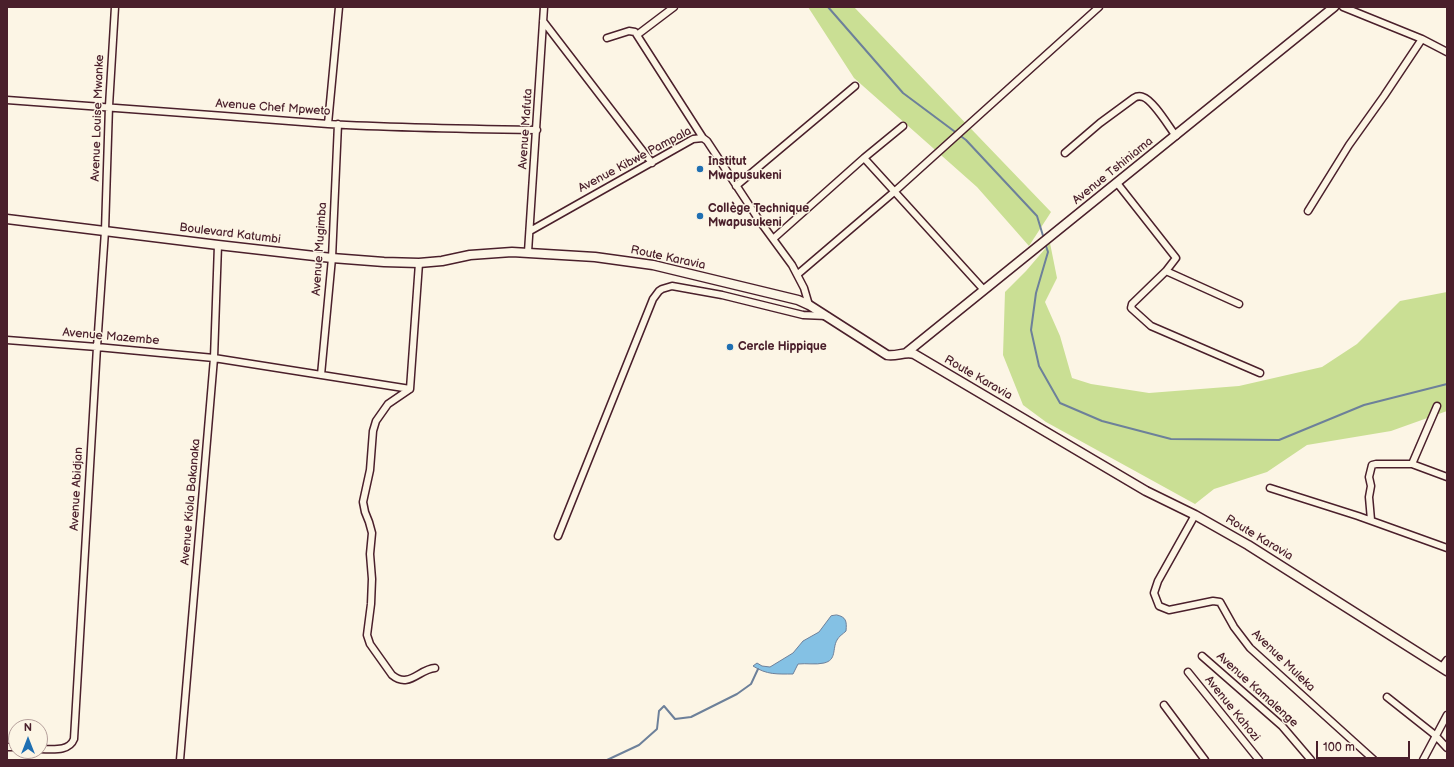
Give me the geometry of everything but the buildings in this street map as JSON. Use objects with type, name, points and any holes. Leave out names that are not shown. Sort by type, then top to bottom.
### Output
[{"type":"street","name":"Avenue Louise Mwanke","points":[[105,231],[114,7]]},
{"type":"street","points":[[328,124],[339,7]]},
{"type":"street","name":"Avenue Mafuta","points":[[528,252],[544,7]]},
{"type":"street","points":[[637,35],[674,7]]},
{"type":"street","points":[[798,274],[894,192],[1099,7]]},
{"type":"street","name":"Avenue Tshiniama","points":[[906,353],[1334,7]]},
{"type":"street","points":[[1343,7],[1422,39],[1447,52]]},
{"type":"street","points":[[543,21],[652,163]]},
{"type":"street","points":[[607,38],[629,31],[634,31],[703,138]]},
{"type":"street","points":[[1308,211],[1349,144],[1384,96],[1422,39]]},
{"type":"street","points":[[736,186],[855,86]]},
{"type":"street","points":[[1065,153],[1100,123],[1138,96],[1144,97],[1151,102],[1176,136]]},
{"type":"street","name":"Avenue Chef Mpweto","points":[[7,100],[109,106],[328,124],[537,130]]},
{"type":"street","name":"Avenue Mugimba","points":[[321,375],[332,258],[338,124]]},
{"type":"street","points":[[773,239],[864,158],[903,126]]},
{"type":"street","name":"Avenue Kibwe Pampala","points":[[530,231],[693,139],[703,138],[707,141],[736,186],[798,274],[809,304]]},
{"type":"street","points":[[864,158],[984,290]]},
{"type":"street","points":[[1117,183],[1175,257],[1174,262],[1166,271],[1132,304],[1132,309],[1151,326],[1260,373]]},
{"type":"street","name":"Boulevard Katumbi","points":[[7,219],[332,258],[419,263],[450,259]]},
{"type":"street","name":"Avenue Abidjan","points":[[48,749],[60,749],[68,746],[74,739],[96,347],[105,231]]},
{"type":"street","name":"Avenue Kiola Bakanaka","points":[[180,760],[214,358],[218,245]]},
{"type":"street","name":"Route Karavia","points":[[450,259],[497,252],[528,252],[595,257],[653,265],[809,304],[887,355],[896,356],[912,353],[1146,491],[1196,515],[1248,545],[1444,669]]},
{"type":"street","points":[[419,263],[410,389],[384,408],[376,421],[373,431],[370,470],[363,502],[363,507],[370,522],[372,533],[370,554],[372,579],[371,604],[367,635],[370,644],[394,677],[403,680],[410,679],[428,669],[435,668]]},
{"type":"street","points":[[1166,271],[1239,304]]},
{"type":"street","points":[[558,536],[653,299],[659,291],[667,287],[680,287],[722,295],[804,315],[826,316]]},
{"type":"street","name":"Avenue Mazembe","points":[[7,340],[214,358],[410,389]]},
{"type":"street","points":[[918,344],[918,351],[921,358]]},
{"type":"street","points":[[1412,464],[1437,406]]},
{"type":"street","points":[[1371,520],[1369,497],[1371,486],[1369,477],[1372,465],[1412,464],[1447,477]]},
{"type":"street","points":[[1270,488],[1371,520],[1447,548]]},
{"type":"street","name":"Avenue Muleka","points":[[1196,515],[1158,581],[1154,594],[1159,606],[1170,610],[1213,601],[1220,602],[1234,627],[1250,648],[1374,760]]},
{"type":"street","name":"Avenue Kamalenge","points":[[1202,656],[1282,726],[1311,760]]},
{"type":"street","points":[[1444,669],[1447,660]]},
{"type":"street","name":"Avenue Kahozi","points":[[1188,672],[1259,760]]},
{"type":"street","points":[[1387,697],[1436,735],[1447,748]]},
{"type":"street","points":[[1164,705],[1205,760]]},
{"type":"street","points":[[1423,760],[1447,715]]},
{"type":"green space","points":[[808,7],[854,7],[1051,212],[1029,246],[977,187],[854,78]]},
{"type":"green space","points":[[1050,243],[1057,278],[1045,302],[1060,336],[1072,378],[1091,384],[1149,393],[1239,386],[1322,367],[1357,344],[1400,301],[1447,292],[1447,411],[1391,431],[1307,445],[1267,472],[1214,489],[1195,504],[1046,422],[1023,405],[1003,355],[1005,292],[1026,271]]},
{"type":"water","points":[[837,615],[844,618],[846,631],[837,640],[833,657],[828,662],[818,664],[798,664],[793,674],[777,674],[758,669],[753,666],[757,663],[762,666],[770,667],[793,653],[803,641],[819,632],[831,616]]},
{"type":"waterway","points":[[828,7],[903,93],[966,140],[1037,216],[1044,239]]},
{"type":"waterway","points":[[1045,243],[1048,252],[1036,293],[1031,330],[1039,366],[1060,403],[1102,421],[1171,439],[1279,440],[1364,405],[1447,384]]},
{"type":"waterway","points":[[607,760],[639,745],[657,729],[659,711],[664,706],[675,719],[691,717],[737,694],[751,684],[758,669]]},
{"type":"place","name":"Institut Mwapusukeni","points":[[700,169]]},
{"type":"place","name":"Collège Technique Mwapusukeni","points":[[700,216]]},
{"type":"place","name":"Cercle Hippique","points":[[730,347]]}]
